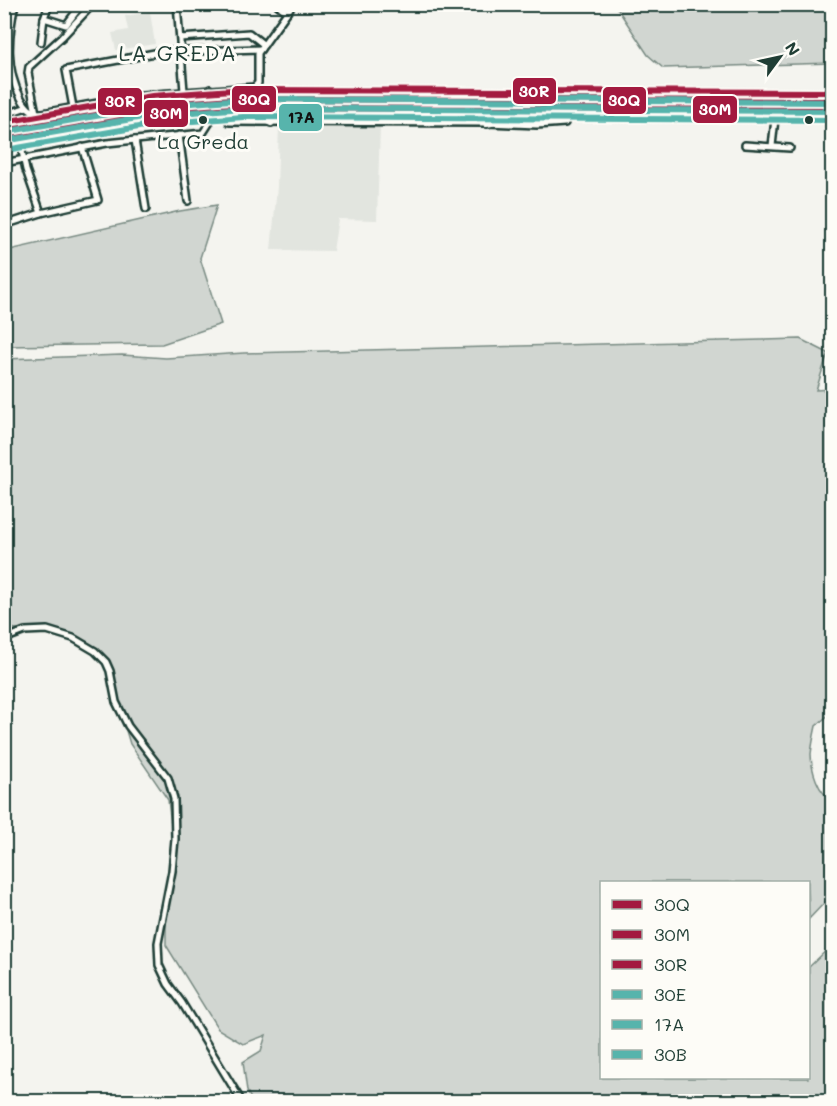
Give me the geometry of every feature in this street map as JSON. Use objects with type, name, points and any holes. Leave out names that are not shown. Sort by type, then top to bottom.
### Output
[{"type":"highway","points":[[4,131],[154,105],[211,100],[278,98],[832,101]]},
{"type":"highway","points":[[243,108],[272,122]]},
{"type":"highway","points":[[4,141],[149,116],[212,109],[832,111]]},
{"type":"highway","points":[[487,123],[545,109]]},
{"type":"street","points":[[15,4],[9,39],[10,65],[16,88],[27,107],[36,113],[142,95],[256,86],[258,83],[258,53],[293,4]]},
{"type":"street","points":[[41,42],[44,18],[49,4]]},
{"type":"street","points":[[44,18],[66,25],[82,4]]},
{"type":"street","points":[[36,113],[28,74],[29,67],[93,4]]},
{"type":"street","points":[[177,4],[184,91]]},
{"type":"street","points":[[277,4],[287,12]]},
{"type":"street","points":[[180,38],[249,33],[262,47]]},
{"type":"street","points":[[73,107],[66,70],[160,52],[262,47]]},
{"type":"street","points":[[4,163],[82,147],[203,133],[212,121],[210,90]]},
{"type":"street","points":[[4,115],[27,107]]},
{"type":"street","points":[[772,146],[776,110]]},
{"type":"street","points":[[228,122],[537,125],[565,123]]},
{"type":"street","points":[[17,129],[23,159],[41,213]]},
{"type":"street","points":[[179,135],[188,201]]},
{"type":"street","points":[[135,140],[146,208]]},
{"type":"street","points":[[746,145],[790,148]]},
{"type":"street","points":[[4,225],[41,213],[98,200],[82,147]]},
{"type":"street","points":[[4,639],[25,631],[47,630],[73,638],[95,651],[106,662],[110,671],[116,702],[128,726],[168,778],[174,799],[175,839],[172,872],[158,943],[159,965],[164,979],[182,1003],[242,1101]]},
{"type":"shaded area","points":[[615,5],[832,5],[832,63],[663,68],[648,55]]},
{"type":"shaded area","points":[[150,12],[155,44],[116,50],[112,33],[128,30],[125,16]]},
{"type":"shaded area","points":[[279,126],[380,126],[377,220],[338,219],[333,251],[271,250],[277,187]]},
{"type":"shaded area","points":[[217,205],[200,258],[221,324],[162,344],[5,346],[5,251],[180,211]]},
{"type":"shaded area","points":[[800,339],[828,353],[816,390],[832,389],[832,712],[816,726],[811,754],[812,767],[819,787],[832,799],[832,891],[810,918],[810,881],[600,881],[600,1079],[810,1079],[810,966],[832,945],[832,1101],[252,1101],[247,1091],[243,1062],[261,1051],[266,1035],[243,1044],[218,1029],[166,945],[166,896],[172,833],[168,800],[130,744],[106,664],[96,652],[68,636],[47,631],[5,628],[4,359],[122,355],[166,358],[244,353]]},
{"type":"transit line","name":"30R","points":[[4,122],[152,96],[232,90],[832,92]]},
{"type":"transit line","name":"30Q","points":[[4,131],[154,105],[232,99],[832,101]]},
{"type":"transit line","name":"30B","points":[[4,132],[153,106],[243,99],[832,102]]},
{"type":"transit line","name":"30M","points":[[6,140],[155,114],[232,108],[832,110]]},
{"type":"transit line","name":"30E","points":[[4,141],[155,115],[243,108],[832,111]]},
{"type":"transit line","name":"17A","points":[[6,150],[156,124],[243,117],[832,120]]},
{"type":"place","name":"La Greda","points":[[203,120]]},
{"type":"district","name":"LA GREDA","points":[[178,52]]}]
